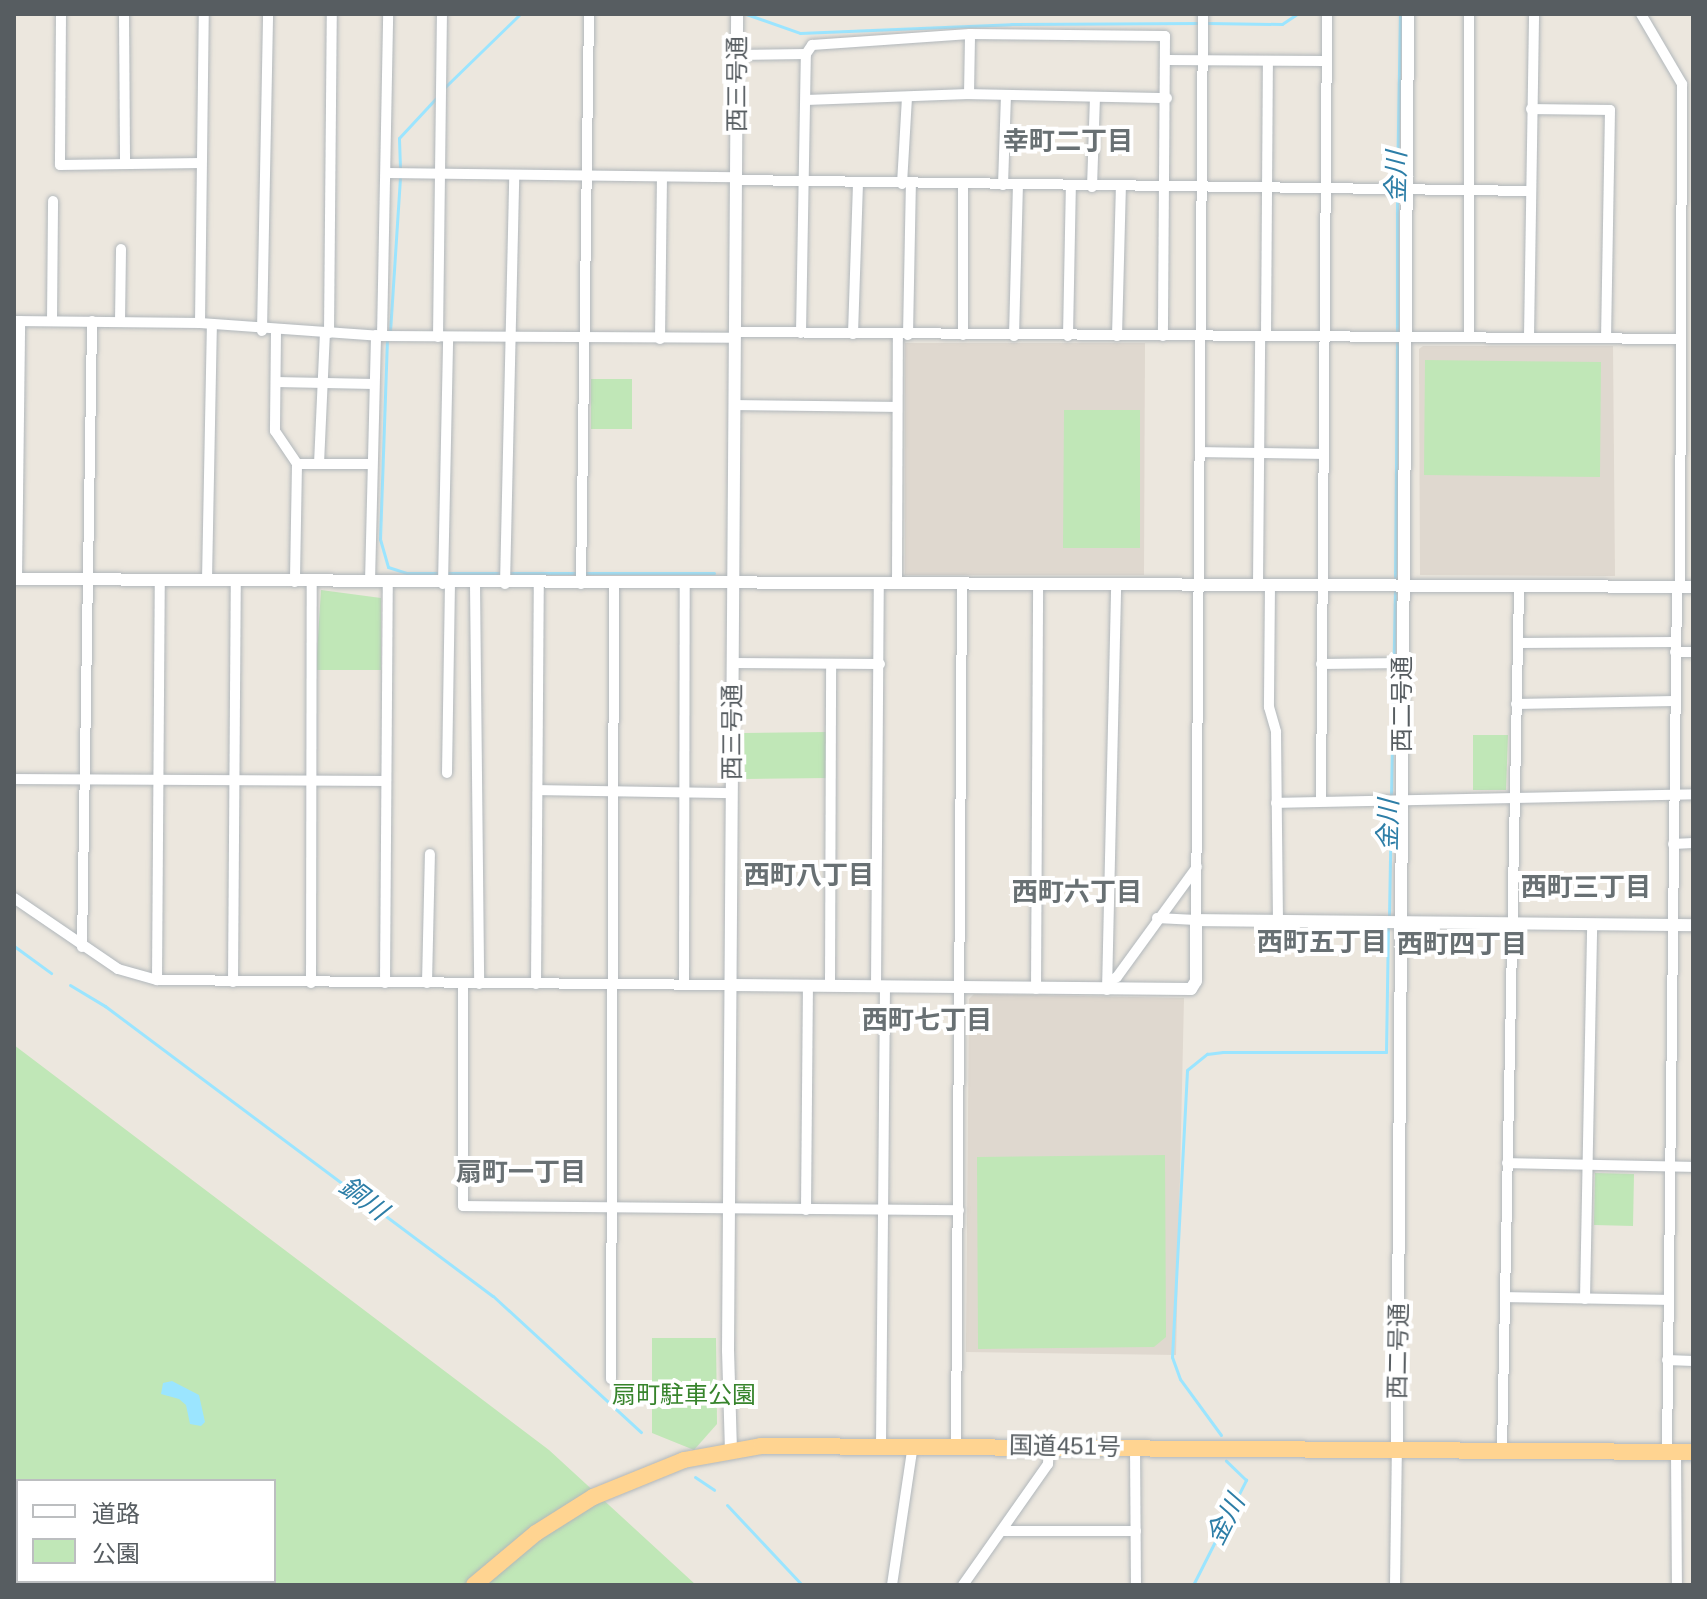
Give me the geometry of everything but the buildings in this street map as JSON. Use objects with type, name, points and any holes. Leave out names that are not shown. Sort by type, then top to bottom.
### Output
[{"type":"highway","name":"国道451号","points":[[474,1585],[555,1520],[624,1484],[684,1460],[731,1451],[956,1445],[1679,1452]]},
{"type":"street","points":[[61,14],[60,165],[201,163]]},
{"type":"street","points":[[124,14],[125,164]]},
{"type":"street","points":[[204,14],[201,163],[206,324],[207,580]]},
{"type":"street","points":[[262,331],[268,14]]},
{"type":"street","points":[[319,464],[327,333],[332,14]]},
{"type":"street","points":[[370,582],[374,384],[387,173],[388,14]]},
{"type":"street","points":[[442,14],[439,174],[447,773]]},
{"type":"street","points":[[581,584],[589,14]]},
{"type":"street","name":"西三号通","points":[[731,1451],[737,14]]},
{"type":"street","points":[[14,898],[118,969],[157,980],[1191,989],[1196,981],[1203,14]]},
{"type":"street","points":[[1321,801],[1327,14]]},
{"type":"street","name":"西二号通","points":[[1395,1585],[1408,14]]},
{"type":"street","points":[[1469,14],[1469,337]]},
{"type":"street","points":[[1529,337],[1534,14]]},
{"type":"street","points":[[1641,14],[1682,84],[1687,250],[1681,339],[1683,587],[1675,647],[1674,701],[1667,1360],[1679,1452],[1677,1585]]},
{"type":"street","points":[[969,94],[970,34]]},
{"type":"street","points":[[801,333],[806,54],[812,45],[970,34],[1165,36],[1167,187],[1163,336]]},
{"type":"street","points":[[737,55],[806,54]]},
{"type":"street","points":[[1167,60],[1325,61]]},
{"type":"street","points":[[1268,61],[1268,189],[1257,453],[1269,707],[1276,732],[1278,921]]},
{"type":"street","points":[[806,100],[969,94],[1167,98]]},
{"type":"street","points":[[1003,185],[1006,95]]},
{"type":"street","points":[[897,584],[897,407],[903,335],[907,97]]},
{"type":"street","points":[[1092,187],[1095,97]]},
{"type":"street","points":[[1531,109],[1610,110],[1606,338]]},
{"type":"street","points":[[387,173],[1018,186],[1529,191]]},
{"type":"street","points":[[505,584],[508,338],[514,176]]},
{"type":"street","points":[[660,339],[662,178]]},
{"type":"street","points":[[853,334],[858,182]]},
{"type":"street","points":[[963,185],[963,335]]},
{"type":"street","points":[[1014,336],[1018,186]]},
{"type":"street","points":[[1068,336],[1071,186]]},
{"type":"street","points":[[1117,336],[1121,187]]},
{"type":"street","points":[[52,321],[53,201]]},
{"type":"street","points":[[120,322],[121,249]]},
{"type":"street","points":[[1681,339],[801,333],[660,339],[508,338],[262,331],[206,324],[17,321],[16,579],[446,584],[1683,587]]},
{"type":"street","points":[[82,947],[84,579],[92,321]]},
{"type":"street","points":[[276,331],[275,431],[297,464],[295,582]]},
{"type":"street","points":[[276,382],[374,384]]},
{"type":"street","points":[[735,405],[897,407]]},
{"type":"street","points":[[1680,434],[1693,434]]},
{"type":"street","points":[[1200,452],[1322,454]]},
{"type":"street","points":[[297,464],[371,464]]},
{"type":"street","points":[[157,980],[160,580]]},
{"type":"street","points":[[233,982],[236,580]]},
{"type":"street","points":[[311,983],[309,781],[312,582]]},
{"type":"street","points":[[385,983],[388,582]]},
{"type":"street","points":[[956,1445],[962,583]]},
{"type":"street","points":[[475,584],[479,984]]},
{"type":"street","points":[[536,984],[539,584]]},
{"type":"street","points":[[611,1379],[614,584]]},
{"type":"street","points":[[684,985],[685,584]]},
{"type":"street","points":[[879,584],[883,1210],[881,1445]]},
{"type":"street","points":[[1036,989],[1038,584]]},
{"type":"street","points":[[1107,986],[1116,584]]},
{"type":"street","points":[[1502,1451],[1519,586]]},
{"type":"street","points":[[1518,643],[1675,647],[1693,652]]},
{"type":"street","points":[[733,663],[880,664]]},
{"type":"street","points":[[1321,664],[1403,663]]},
{"type":"street","points":[[830,986],[831,664]]},
{"type":"street","points":[[1516,704],[1674,701]]},
{"type":"street","points":[[14,779],[386,781]]},
{"type":"street","points":[[538,790],[732,793]]},
{"type":"street","points":[[1276,803],[1693,794]]},
{"type":"street","points":[[1673,844],[1693,843]]},
{"type":"street","points":[[427,983],[430,854]]},
{"type":"street","points":[[1107,986],[1117,977],[1197,867]]},
{"type":"street","points":[[1157,918],[1401,926],[1693,925]]},
{"type":"street","points":[[1585,1299],[1592,926]]},
{"type":"street","points":[[463,984],[463,1206],[959,1210]]},
{"type":"street","points":[[806,1210],[808,985]]},
{"type":"street","points":[[1507,1163],[1693,1167]]},
{"type":"street","points":[[1505,1297],[1669,1300]]},
{"type":"street","points":[[1667,1360],[1693,1361]]},
{"type":"street","points":[[892,1585],[913,1445]]},
{"type":"street","points":[[963,1585],[1048,1464],[1049,1446]]},
{"type":"street","points":[[1135,1447],[1136,1585]]},
{"type":"street","points":[[1002,1531],[1136,1531]]},
{"type":"shaded area","points":[[905,343],[1145,343],[1144,575],[905,575]]},
{"type":"shaded area","points":[[1423,346],[1613,346],[1615,576],[1420,575],[1419,349]]},
{"type":"shaded area","points":[[974,994],[1184,998],[1176,1355],[966,1352],[969,999]]},
{"type":"green space","points":[[1425,360],[1601,362],[1600,477],[1424,475]]},
{"type":"green space","points":[[591,379],[632,379],[632,429],[591,429]]},
{"type":"green space","points":[[1064,410],[1140,410],[1140,548],[1063,548]]},
{"type":"green space","points":[[321,590],[381,598],[381,670],[316,670]]},
{"type":"green space","points":[[828,732],[828,778],[745,779],[744,733]]},
{"type":"green space","points":[[1473,735],[1508,735],[1506,790],[1473,790]]},
{"type":"green space","points":[[14,1045],[549,1450],[696,1585],[14,1585]]},
{"type":"green space","points":[[1165,1155],[1166,1337],[1154,1347],[978,1349],[977,1157]]},
{"type":"green space","points":[[1595,1173],[1634,1174],[1633,1226],[1594,1225]]},
{"type":"green space","name":"扇町駐車公園","points":[[652,1338],[716,1338],[717,1424],[694,1450],[652,1433]]},
{"type":"water","points":[[172,1381],[199,1395],[205,1422],[201,1426],[190,1424],[186,1405],[179,1399],[161,1394],[163,1383]]},
{"type":"waterway","points":[[445,87],[520,14]]},
{"type":"waterway","points":[[746,14],[800,33],[1011,24],[1200,23]]},
{"type":"waterway","points":[[1208,23],[1282,24],[1297,14]]},
{"type":"waterway","name":"金川","points":[[1397,185],[1400,14]]},
{"type":"waterway","points":[[400,168],[399,138],[438,96]]},
{"type":"waterway","points":[[390,332],[400,176]]},
{"type":"waterway","name":"金川","points":[[1397,192],[1397,333]]},
{"type":"waterway","points":[[387,339],[380,539],[388,567],[407,573],[501,573]]},
{"type":"waterway","name":"金川","points":[[1395,581],[1397,340]]},
{"type":"waterway","points":[[509,573],[577,573]]},
{"type":"waterway","points":[[585,573],[714,573]]},
{"type":"waterway","name":"金川","points":[[1391,797],[1395,588]]},
{"type":"waterway","name":"金川","points":[[1389,917],[1391,804]]},
{"type":"waterway","name":"金川","points":[[1221,1435],[1180,1379],[1172,1357],[1187,1070],[1207,1054],[1223,1052],[1386,1052],[1388,924]]},
{"type":"waterway","name":"銅川","points":[[14,946],[51,973]]},
{"type":"waterway","name":"銅川","points":[[70,985],[105,1006],[493,1296],[641,1432]]},
{"type":"waterway","name":"金川","points":[[1193,1585],[1246,1480],[1226,1461]]},
{"type":"waterway","name":"銅川","points":[[695,1477],[714,1490]]},
{"type":"waterway","name":"銅川","points":[[727,1505],[802,1585]]},
{"type":"district","name":"幸町二丁目","points":[[1068,142]]},
{"type":"district","name":"西町八丁目","points":[[809,876]]},
{"type":"district","name":"西町三丁目","points":[[1586,888]]},
{"type":"district","name":"西町六丁目","points":[[1077,893]]},
{"type":"district","name":"西町五丁目","points":[[1322,943]]},
{"type":"district","name":"西町四丁目","points":[[1462,945]]},
{"type":"district","name":"西町七丁目","points":[[927,1021]]},
{"type":"district","name":"扇町一丁目","points":[[521,1173]]}]
